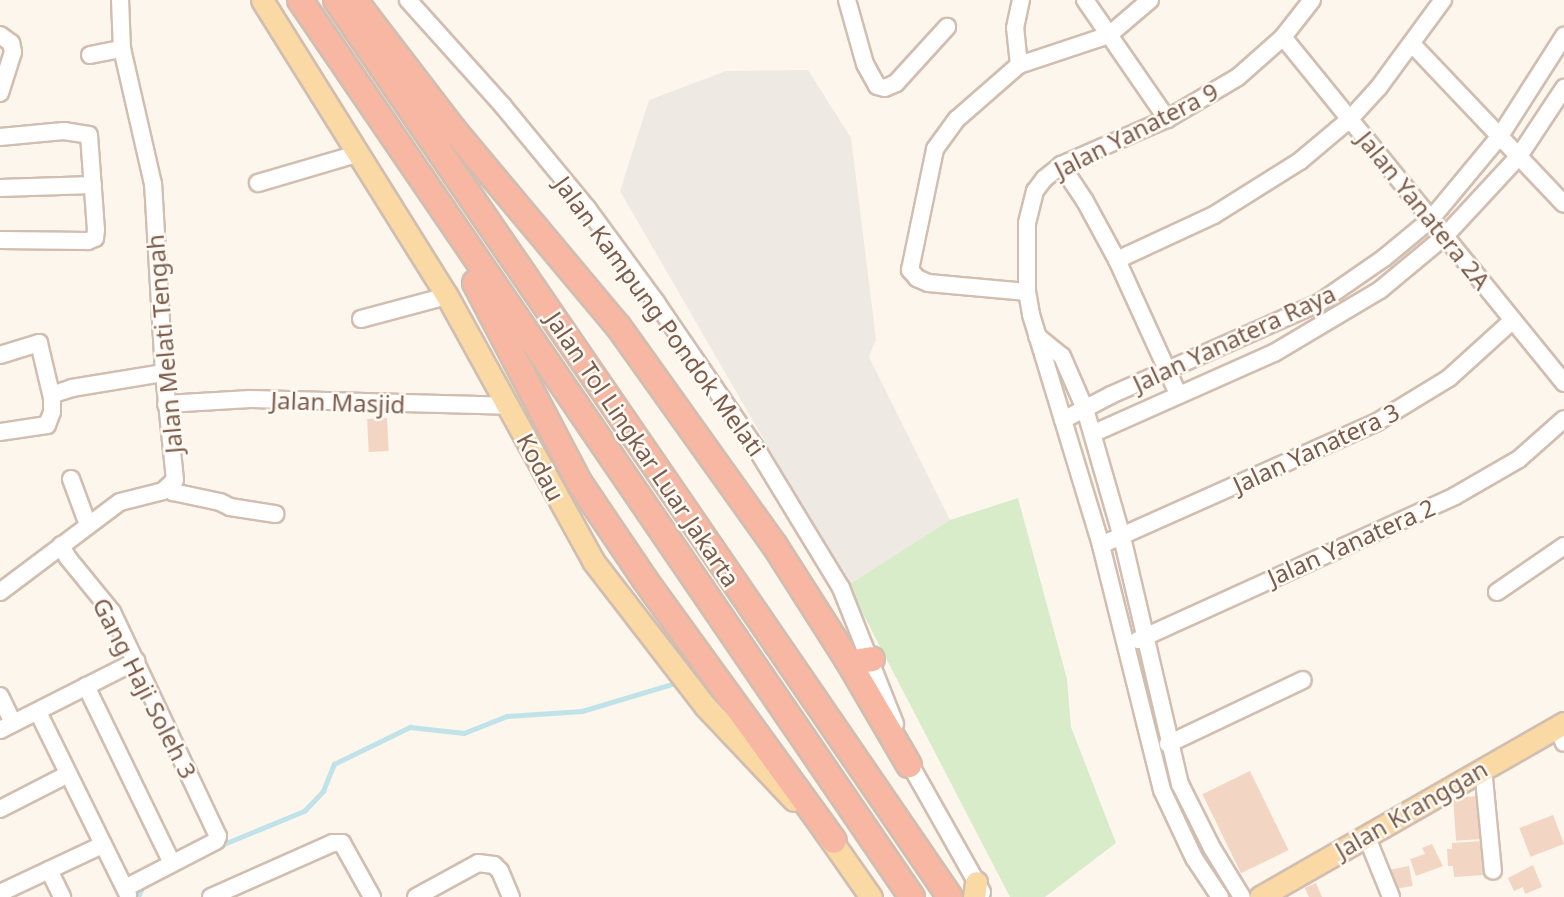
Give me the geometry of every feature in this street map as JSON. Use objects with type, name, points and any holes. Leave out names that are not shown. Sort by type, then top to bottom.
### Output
[{"type":"highway","name":"Jalan Tol Lingkar Luar Jakarta","points":[[300,0],[912,897]]},
{"type":"highway","name":"Jalan Tol Lingkar Luar Jakarta","points":[[336,0],[950,897]]},
{"type":"highway","points":[[355,0],[453,129],[618,326],[775,546],[860,659],[909,765]]},
{"type":"highway","points":[[423,184],[579,482],[661,602],[834,841]]},
{"type":"main road","name":"Kodau","points":[[262,0],[447,296],[572,526],[632,615],[739,745],[834,841],[871,897]]},
{"type":"main road","name":"Jalan Kranggan","points":[[1260,897],[1483,768],[1562,731]]},
{"type":"street","name":"Jalan Melati Tengah","points":[[0,592],[120,502],[172,489],[175,480],[166,404],[153,184],[122,50],[120,0]]},
{"type":"street","name":"Jalan Kampung Pondok Melati","points":[[408,0],[527,135],[587,208],[656,302],[816,541],[841,588],[860,659]]},
{"type":"street","points":[[847,0],[865,64],[877,86],[885,88],[896,83],[947,27]]},
{"type":"street","points":[[1019,65],[1015,28],[1021,0]]},
{"type":"street","points":[[1085,0],[1167,118]]},
{"type":"street","points":[[1150,0],[1109,35],[1019,65],[957,119],[935,149],[910,270],[917,278],[928,283],[1027,292],[1037,336],[1101,545],[1162,790],[1184,839],[1220,897]]},
{"type":"street","name":"Jalan Yanatera 9","points":[[1027,292],[1030,206],[1044,178],[1061,165],[1167,118],[1238,77],[1283,37],[1312,0]]},
{"type":"street","points":[[1117,261],[1214,215],[1300,162],[1350,119],[1413,45],[1443,0]]},
{"type":"street","name":"Jalan Yanatera Raya","points":[[1063,420],[1167,370],[1319,303],[1384,258],[1432,219],[1500,136],[1564,36]]},
{"type":"street","name":"Jalan Yanatera 2A","points":[[1283,37],[1564,383]]},
{"type":"street","points":[[0,93],[13,52],[5,39]]},
{"type":"street","points":[[1413,45],[1564,204]]},
{"type":"street","points":[[90,55],[122,50]]},
{"type":"street","name":"Jalan Yanatera Raya","points":[[1094,433],[1273,353],[1380,290],[1445,236],[1519,156],[1564,88]]},
{"type":"street","points":[[0,137],[64,131],[89,135],[95,238],[88,241],[0,240]]},
{"type":"street","points":[[258,183],[360,153]]},
{"type":"street","points":[[1061,165],[1085,201],[1117,261],[1178,394]]},
{"type":"street","points":[[0,188],[93,185]]},
{"type":"street","points":[[361,319],[447,296]]},
{"type":"street","name":"Jalan Yanatera 3","points":[[1101,545],[1377,422],[1449,378],[1513,320]]},
{"type":"street","points":[[1037,336],[1062,356],[1094,433],[1122,537],[1168,744],[1180,783],[1202,830],[1241,897]]},
{"type":"street","points":[[0,355],[39,344],[52,398],[52,412],[47,425],[0,432]]},
{"type":"street","points":[[52,398],[54,394],[72,388],[164,373]]},
{"type":"street","name":"Jalan Masjid","points":[[166,404],[250,399],[509,407]]},
{"type":"street","name":"Jalan Yanatera 2","points":[[1126,646],[1455,496],[1519,459],[1564,419]]},
{"type":"street","points":[[71,479],[88,524]]},
{"type":"street","points":[[172,489],[242,510],[275,514]]},
{"type":"street","name":"Gang Haji Soleh 3","points":[[61,545],[68,558],[108,604],[218,838],[172,863]]},
{"type":"street","points":[[1497,592],[1564,546]]},
{"type":"street","points":[[0,696],[6,727],[136,662]]},
{"type":"street","points":[[1168,744],[1303,680]]},
{"type":"street","points":[[38,712],[127,892],[172,863],[86,686]]},
{"type":"street","points":[[909,765],[978,892]]},
{"type":"street","points":[[1483,768],[1493,871]]},
{"type":"street","points":[[0,808],[68,774]]},
{"type":"street","points":[[1184,839],[1202,830]]},
{"type":"street","points":[[1366,835],[1391,897]]},
{"type":"street","points":[[211,897],[333,843],[342,843],[372,897]]},
{"type":"street","points":[[0,893],[102,845]]},
{"type":"street","points":[[416,897],[478,863],[494,864],[511,897]]},
{"type":"street","points":[[48,870],[62,897]]},
{"type":"shaded area","points":[[808,70],[851,138],[876,339],[869,357],[950,520],[848,585],[620,191],[649,100],[726,71]]},
{"type":"green space","points":[[1018,498],[1067,679],[1071,727],[1116,843],[1045,897],[1010,897],[848,585],[950,520]]},
{"type":"building","points":[[387,418],[389,451],[369,452],[367,419]]},
{"type":"building","points":[[1250,771],[1289,850],[1241,873],[1202,794]]},
{"type":"building","points":[[1479,796],[1482,839],[1456,841],[1453,798]]},
{"type":"building","points":[[1553,815],[1564,844],[1531,857],[1519,828]]},
{"type":"building","points":[[1481,841],[1484,875],[1454,877],[1453,866],[1448,866],[1447,849],[1452,849],[1452,843]]},
{"type":"building","points":[[1432,844],[1443,866],[1416,876],[1410,859],[1425,854],[1422,848]]},
{"type":"building","points":[[1533,865],[1542,887],[1525,894],[1523,887],[1514,891],[1508,878]]},
{"type":"building","points":[[1409,866],[1413,886],[1390,890],[1386,870]]},
{"type":"building","points":[[1316,883],[1322,897],[1309,897],[1305,888]]},
{"type":"waterway","points":[[219,846],[304,811],[323,791],[334,764],[410,727],[464,733],[507,716],[582,711],[672,684]]},
{"type":"waterway","points":[[138,897],[143,885]]}]
